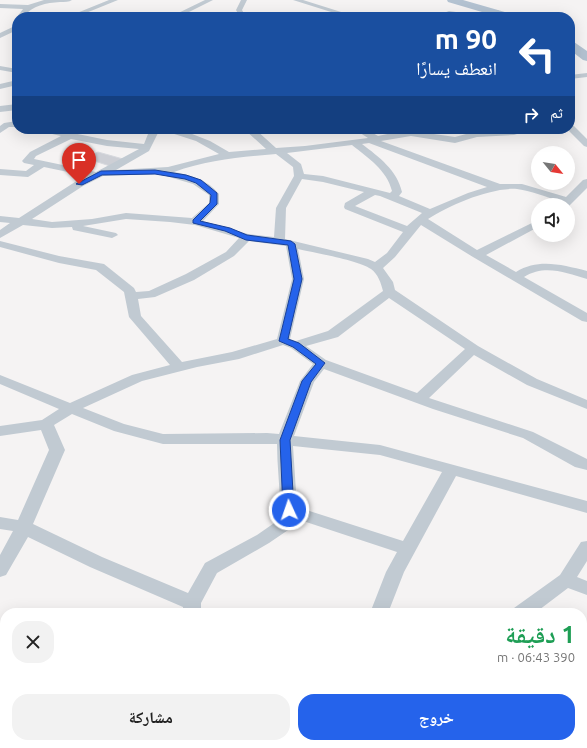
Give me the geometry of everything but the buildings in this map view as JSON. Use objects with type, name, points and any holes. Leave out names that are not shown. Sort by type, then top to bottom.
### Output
[{"type":"main road","points":[[452,0],[498,12]]},
{"type":"main road","points":[[467,0],[507,12]]},
{"type":"main road","points":[[575,40],[587,47]]},
{"type":"main road","points":[[575,48],[587,57]]},
{"type":"street","points":[[0,6],[62,0],[88,12]]},
{"type":"street","points":[[52,1],[92,9],[115,0]]},
{"type":"street","points":[[184,12],[210,0]]},
{"type":"street","points":[[240,12],[239,10],[244,0]]},
{"type":"street","points":[[296,0],[336,12]]},
{"type":"street","points":[[321,12],[325,9]]},
{"type":"street","points":[[0,36],[12,30]]},
{"type":"street","points":[[0,68],[12,71]]},
{"type":"street","points":[[575,76],[587,75]]},
{"type":"street","points":[[0,87],[12,83]]},
{"type":"street","points":[[0,109],[12,108]]},
{"type":"street","points":[[2,127],[12,125]]},
{"type":"street","points":[[575,132],[587,144]]},
{"type":"street","points":[[61,134],[122,146],[147,147]]},
{"type":"street","points":[[0,235],[79,184],[130,159],[147,147],[153,134]]},
{"type":"street","points":[[186,134],[228,155]]},
{"type":"street","points":[[255,134],[298,166],[299,176],[281,208],[285,242],[298,279],[289,343]]},
{"type":"street","points":[[366,134],[388,148],[498,187]]},
{"type":"street","points":[[69,136],[33,154],[27,161],[41,165],[99,174],[155,172],[170,170],[184,165],[228,155],[354,142],[399,134]]},
{"type":"street","points":[[428,134],[455,140],[478,134]]},
{"type":"street","points":[[354,142],[377,160],[396,183],[396,192],[392,197]]},
{"type":"street","points":[[0,172],[28,174],[41,165]]},
{"type":"street","points":[[155,172],[186,177],[198,181],[214,194],[214,204],[195,222]]},
{"type":"street","points":[[299,176],[323,179],[374,191],[392,197],[426,215]]},
{"type":"street","points":[[572,198],[587,182]]},
{"type":"street","points":[[376,267],[391,255],[409,232],[426,215],[483,192],[498,187],[517,186],[552,198]]},
{"type":"street","points":[[374,191],[349,205],[349,208],[409,232]]},
{"type":"street","points":[[426,215],[423,221],[477,255],[587,318]]},
{"type":"street","points":[[57,224],[92,222],[126,216],[195,222],[228,230],[246,237],[285,242],[364,261],[376,267],[387,282],[389,292],[473,348],[532,382],[587,405]]},
{"type":"street","points":[[0,220],[57,224],[112,235]]},
{"type":"street","points":[[477,255],[531,227]]},
{"type":"street","points":[[131,296],[151,294],[190,278],[230,254],[246,237]]},
{"type":"street","points":[[0,244],[59,259],[100,267],[130,291],[135,317],[180,367]]},
{"type":"street","points":[[516,277],[526,270],[550,266],[587,275]]},
{"type":"street","points":[[0,432],[46,424],[71,408],[137,378],[180,367],[333,334],[389,292]]},
{"type":"street","points":[[289,343],[321,363],[419,399],[528,435],[580,464],[587,465]]},
{"type":"street","points":[[419,399],[473,348]]},
{"type":"street","points":[[0,523],[23,527],[192,608],[211,568],[263,540],[288,522],[289,510],[285,440],[307,381],[321,363]]},
{"type":"street","points":[[0,379],[119,428],[163,439],[267,438],[380,450],[587,507]]},
{"type":"street","points":[[0,570],[18,539],[57,450],[46,424]]},
{"type":"street","points":[[381,608],[395,572],[451,470]]},
{"type":"street","points":[[289,510],[408,549]]},
{"type":"street","points":[[527,608],[566,580],[587,547]]},
{"type":"street","points":[[566,580],[587,588]]},
{"type":"route","points":[[79,184],[101,173],[155,172],[186,177],[198,181],[214,194],[214,204],[195,222],[228,230],[246,237],[291,244],[298,279],[283,341],[296,345],[321,363],[307,381],[285,440],[285,464],[289,510]]}]
